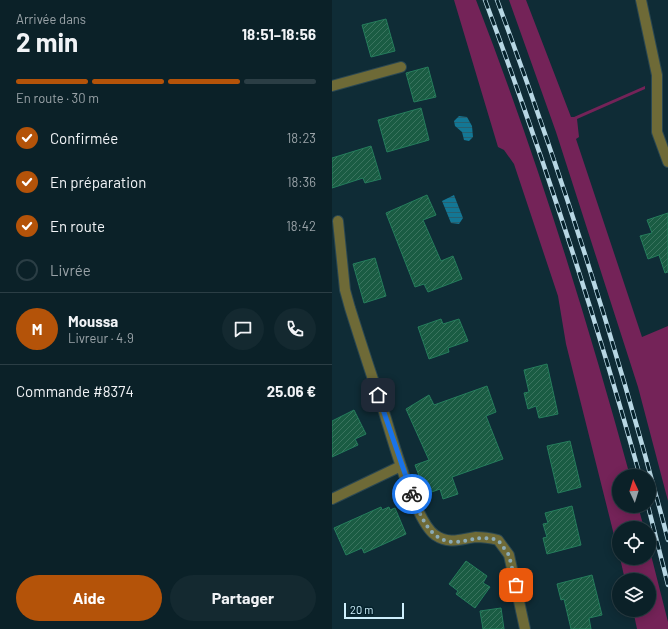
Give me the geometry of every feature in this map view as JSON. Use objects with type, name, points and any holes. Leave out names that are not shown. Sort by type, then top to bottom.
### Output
[{"type":"street","points":[[641,0],[657,75],[657,132],[668,162]]},
{"type":"street","points":[[332,86],[401,67]]},
{"type":"street","points":[[338,220],[346,290],[350,308],[401,466],[420,514],[427,527],[435,535],[444,540],[455,542],[487,537],[498,540],[509,555],[525,629]]},
{"type":"street","points":[[332,499],[401,466]]},
{"type":"shaded area","points":[[454,0],[476,0],[519,117],[578,296],[628,469],[612,469],[612,513],[640,513],[642,521],[612,521],[612,527],[566,344],[558,296],[514,164],[504,150],[498,147]]},
{"type":"shaded area","points":[[509,0],[526,0],[571,117],[645,86],[645,89],[577,119],[579,137],[576,139],[642,337],[668,326],[668,501],[638,387],[556,132]]},
{"type":"shaded area","points":[[622,565],[654,565],[656,573],[623,573]]},
{"type":"shaded area","points":[[656,575],[668,622],[668,629],[637,629],[634,617],[656,617]]},
{"type":"water","points":[[459,116],[467,117],[472,126],[473,137],[469,141],[464,140],[462,132],[455,126],[454,121]]},
{"type":"water","points":[[454,195],[463,218],[459,224],[451,223],[442,201]]},
{"type":"building","points":[[386,19],[395,51],[371,57],[362,25]]},
{"type":"building","points":[[428,67],[436,97],[414,102],[406,73]]},
{"type":"building","points":[[421,108],[429,140],[387,152],[378,120]]},
{"type":"building","points":[[371,146],[381,179],[365,183],[363,178],[332,188],[332,158]]},
{"type":"building","points":[[427,195],[436,215],[423,220],[441,261],[453,256],[462,279],[428,292],[424,284],[415,287],[386,213]]},
{"type":"building","points":[[668,213],[668,272],[665,273],[659,255],[648,259],[640,236],[652,233],[647,220]]},
{"type":"building","points":[[375,258],[386,296],[364,303],[353,264]]},
{"type":"building","points":[[441,319],[443,324],[459,319],[468,341],[448,348],[449,352],[429,359],[418,327]]},
{"type":"building","points":[[547,364],[558,414],[539,418],[536,406],[528,409],[524,393],[529,392],[524,370]]},
{"type":"building","points":[[487,386],[496,412],[486,416],[503,459],[452,477],[458,494],[443,499],[440,489],[426,494],[415,465],[429,460],[406,409],[429,395],[434,405]]},
{"type":"building","points":[[354,410],[366,434],[355,439],[358,445],[332,457],[332,421]]},
{"type":"building","points":[[570,441],[581,487],[558,493],[547,446]]},
{"type":"building","points":[[572,506],[581,545],[547,554],[543,538],[547,537],[543,524],[548,523],[545,513]]},
{"type":"building","points":[[381,507],[382,510],[389,507],[390,510],[395,508],[406,534],[364,553],[362,548],[346,555],[334,528]]},
{"type":"building","points":[[466,561],[487,576],[483,583],[490,587],[475,608],[456,594],[458,591],[449,584]]},
{"type":"building","points":[[592,575],[602,615],[589,618],[591,629],[571,629],[564,599],[561,600],[557,584]]},
{"type":"building","points":[[501,608],[504,629],[483,629],[480,611]]},
{"type":"railway","points":[[485,0],[548,177],[605,356],[638,469]]},
{"type":"railway","points":[[497,0],[545,133],[589,268],[630,403],[668,540]]},
{"type":"railway","points":[[650,513],[668,585]]},
{"type":"way so far","points":[[412,494],[427,527],[435,535],[444,540],[455,542],[476,537],[487,537],[498,540],[509,555],[516,585]]},
{"type":"route","points":[[378,395],[401,466],[412,494]]}]
